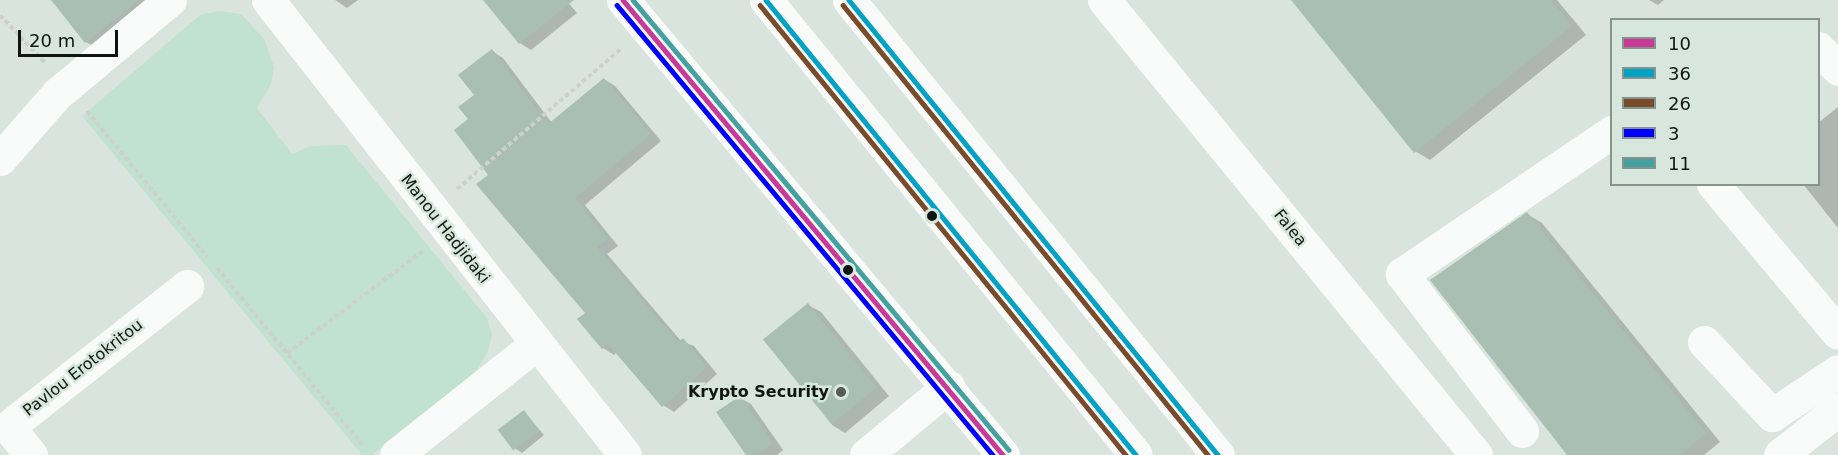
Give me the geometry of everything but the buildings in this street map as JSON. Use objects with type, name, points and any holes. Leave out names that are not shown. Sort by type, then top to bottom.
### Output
[{"type":"main road","points":[[0,159],[67,87],[170,0]]},
{"type":"main road","name":"Manou Hadjidaki","points":[[268,0],[535,345],[625,455]]},
{"type":"main road","points":[[622,0],[1003,455]]},
{"type":"main road","points":[[766,0],[1136,455]]},
{"type":"main road","points":[[849,0],[1218,455]]},
{"type":"main road","name":"Falea","points":[[1104,0],[1476,455]]},
{"type":"main road","points":[[1820,50],[1838,69]]},
{"type":"main road","points":[[1522,431],[1402,274],[1610,133]]},
{"type":"main road","points":[[1715,186],[1838,333]]},
{"type":"main road","name":"Pavlou Erotokritou","points":[[31,455],[8,427],[187,286]]},
{"type":"main road","points":[[1704,342],[1772,415],[1838,371]]},
{"type":"main road","points":[[396,455],[535,345]]},
{"type":"main road","points":[[866,455],[948,387]]},
{"type":"main road","points":[[1780,455],[1838,409]]},
{"type":"path","points":[[0,15],[67,87]]},
{"type":"path","points":[[287,353],[439,222],[646,28]]},
{"type":"green space","points":[[219,11],[241,14],[264,39],[274,67],[271,84],[257,108],[292,154],[311,146],[346,145],[487,318],[492,334],[488,351],[471,381],[371,455],[362,455],[82,116],[200,15]]},
{"type":"transit line","name":"10","points":[[623,0],[1003,455]]},
{"type":"transit line","name":"11","points":[[633,0],[1009,450]]},
{"type":"transit line","name":"36","points":[[766,0],[1136,455]]},
{"type":"transit line","name":"36","points":[[849,0],[1218,455]]},
{"type":"transit line","name":"3","points":[[617,5],[993,455]]},
{"type":"transit line","name":"26","points":[[760,5],[1126,455]]},
{"type":"transit line","name":"26","points":[[843,5],[1208,455]]},
{"type":"place","name":"Krypto Security","points":[[841,392]]}]
